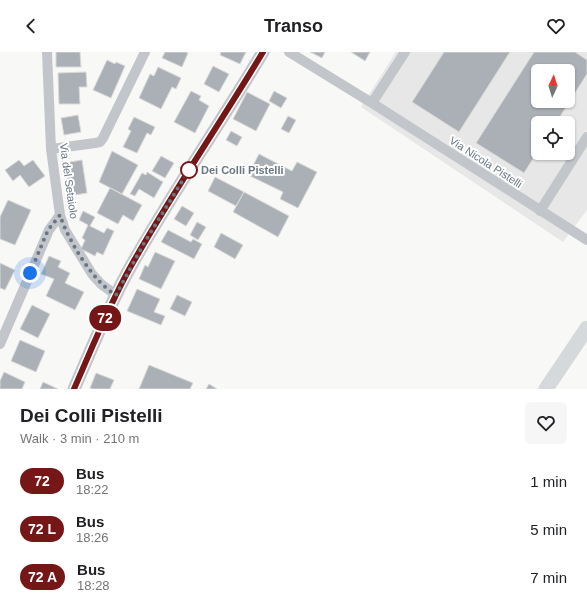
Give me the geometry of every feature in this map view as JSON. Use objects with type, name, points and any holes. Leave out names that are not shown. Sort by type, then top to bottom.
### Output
[{"type":"main road","points":[[546,389],[587,328]]},
{"type":"street","name":"Via del Setaiolo","points":[[47,52],[51,149],[60,215],[64,230],[92,274],[101,284],[116,295]]},
{"type":"street","points":[[51,149],[100,142],[145,52]]},
{"type":"street","points":[[74,389],[116,295],[156,223],[263,52]]},
{"type":"street","name":"Via Nicola Pistelli","points":[[289,52],[587,240]]},
{"type":"street","points":[[372,103],[405,52]]},
{"type":"street","points":[[540,211],[587,137]]},
{"type":"street","points":[[0,344],[48,230],[60,215]]},
{"type":"shaded area","points":[[396,52],[587,52],[587,210],[563,242],[361,107]]},
{"type":"building","points":[[56,52],[80,52],[81,67],[56,67]]},
{"type":"building","points":[[165,52],[188,53],[182,67],[162,58]]},
{"type":"building","points":[[221,52],[246,52],[240,64],[220,55]]},
{"type":"building","points":[[310,52],[325,52],[322,58]]},
{"type":"building","points":[[351,52],[370,52],[365,61]]},
{"type":"building","points":[[444,52],[510,52],[459,132],[412,102]]},
{"type":"building","points":[[534,52],[575,52],[587,60],[587,74],[575,93],[575,64],[531,64],[531,108],[565,108],[560,116],[531,116],[531,160],[532,160],[524,173],[476,143]]},
{"type":"building","points":[[107,60],[115,64],[116,62],[125,66],[111,98],[93,90]]},
{"type":"building","points":[[213,66],[229,74],[219,92],[204,84]]},
{"type":"building","points":[[158,67],[181,78],[176,89],[172,87],[161,109],[139,98],[150,74],[154,76]]},
{"type":"building","points":[[86,72],[87,87],[79,87],[80,104],[59,104],[58,73]]},
{"type":"building","points":[[191,91],[201,96],[199,100],[209,106],[195,133],[174,122]]},
{"type":"building","points":[[274,91],[287,98],[281,108],[269,101]]},
{"type":"building","points":[[247,92],[270,104],[256,131],[233,119]]},
{"type":"building","points":[[78,115],[81,132],[64,135],[61,118]]},
{"type":"building","points":[[288,116],[296,120],[289,133],[281,129]]},
{"type":"building","points":[[134,117],[155,127],[151,135],[147,133],[137,153],[123,147],[131,131],[128,129]]},
{"type":"building","points":[[231,131],[242,137],[237,146],[226,140]]},
{"type":"building","points":[[112,151],[138,165],[122,194],[99,182]]},
{"type":"building","points":[[259,154],[292,171],[297,162],[317,172],[298,208],[280,199],[283,192],[248,175]]},
{"type":"building","points":[[161,156],[174,163],[165,178],[152,171]]},
{"type":"building","points":[[19,160],[24,166],[33,160],[45,176],[29,187],[20,175],[13,181],[5,170]]},
{"type":"building","points":[[82,160],[87,193],[69,196],[64,163]]},
{"type":"building","points":[[147,172],[163,182],[154,198],[139,189],[135,196],[130,194],[142,173],[146,175]]},
{"type":"building","points":[[215,177],[244,192],[236,206],[208,191]]},
{"type":"building","points":[[110,188],[142,205],[133,221],[123,215],[118,224],[97,213]]},
{"type":"building","points":[[244,192],[289,216],[278,237],[233,212]]},
{"type":"building","points":[[8,200],[31,210],[15,245],[0,239],[0,217]]},
{"type":"building","points":[[182,206],[194,213],[186,226],[174,219]]},
{"type":"building","points":[[83,211],[95,217],[90,226],[104,233],[107,228],[114,231],[103,255],[97,252],[95,256],[81,249],[85,240],[82,238],[88,225],[79,220]]},
{"type":"building","points":[[197,222],[206,227],[198,240],[190,235]]},
{"type":"building","points":[[168,230],[191,242],[193,239],[202,244],[194,259],[161,242]]},
{"type":"building","points":[[221,233],[243,245],[235,259],[214,247]]},
{"type":"building","points":[[155,252],[175,261],[161,289],[139,279],[145,265],[148,267]]},
{"type":"building","points":[[49,256],[61,261],[58,267],[70,273],[65,283],[84,292],[75,310],[46,296],[54,279],[41,274]]},
{"type":"building","points":[[0,263],[15,270],[5,290],[0,288]]},
{"type":"building","points":[[137,289],[160,299],[154,312],[165,316],[161,325],[127,311]]},
{"type":"building","points":[[177,295],[192,302],[185,316],[170,309]]},
{"type":"building","points":[[32,305],[50,314],[38,338],[20,329]]},
{"type":"building","points":[[20,340],[45,351],[36,372],[11,361]]},
{"type":"building","points":[[149,365],[193,383],[190,389],[139,389]]},
{"type":"building","points":[[4,372],[25,382],[22,389],[0,389],[0,381]]},
{"type":"building","points":[[96,373],[114,380],[110,389],[90,388]]},
{"type":"building","points":[[43,382],[58,389],[40,389]]},
{"type":"building","points":[[209,384],[217,389],[206,389]]},
{"type":"bus line","name":"72","points":[[74,389],[130,267],[164,209],[263,52]]},
{"type":"place","name":"Dei Colli Pistelli","points":[[189,170]]},
{"type":"route","points":[[30,273],[48,230],[60,215],[64,230],[92,274],[101,284],[116,295],[130,267],[189,170]]}]
